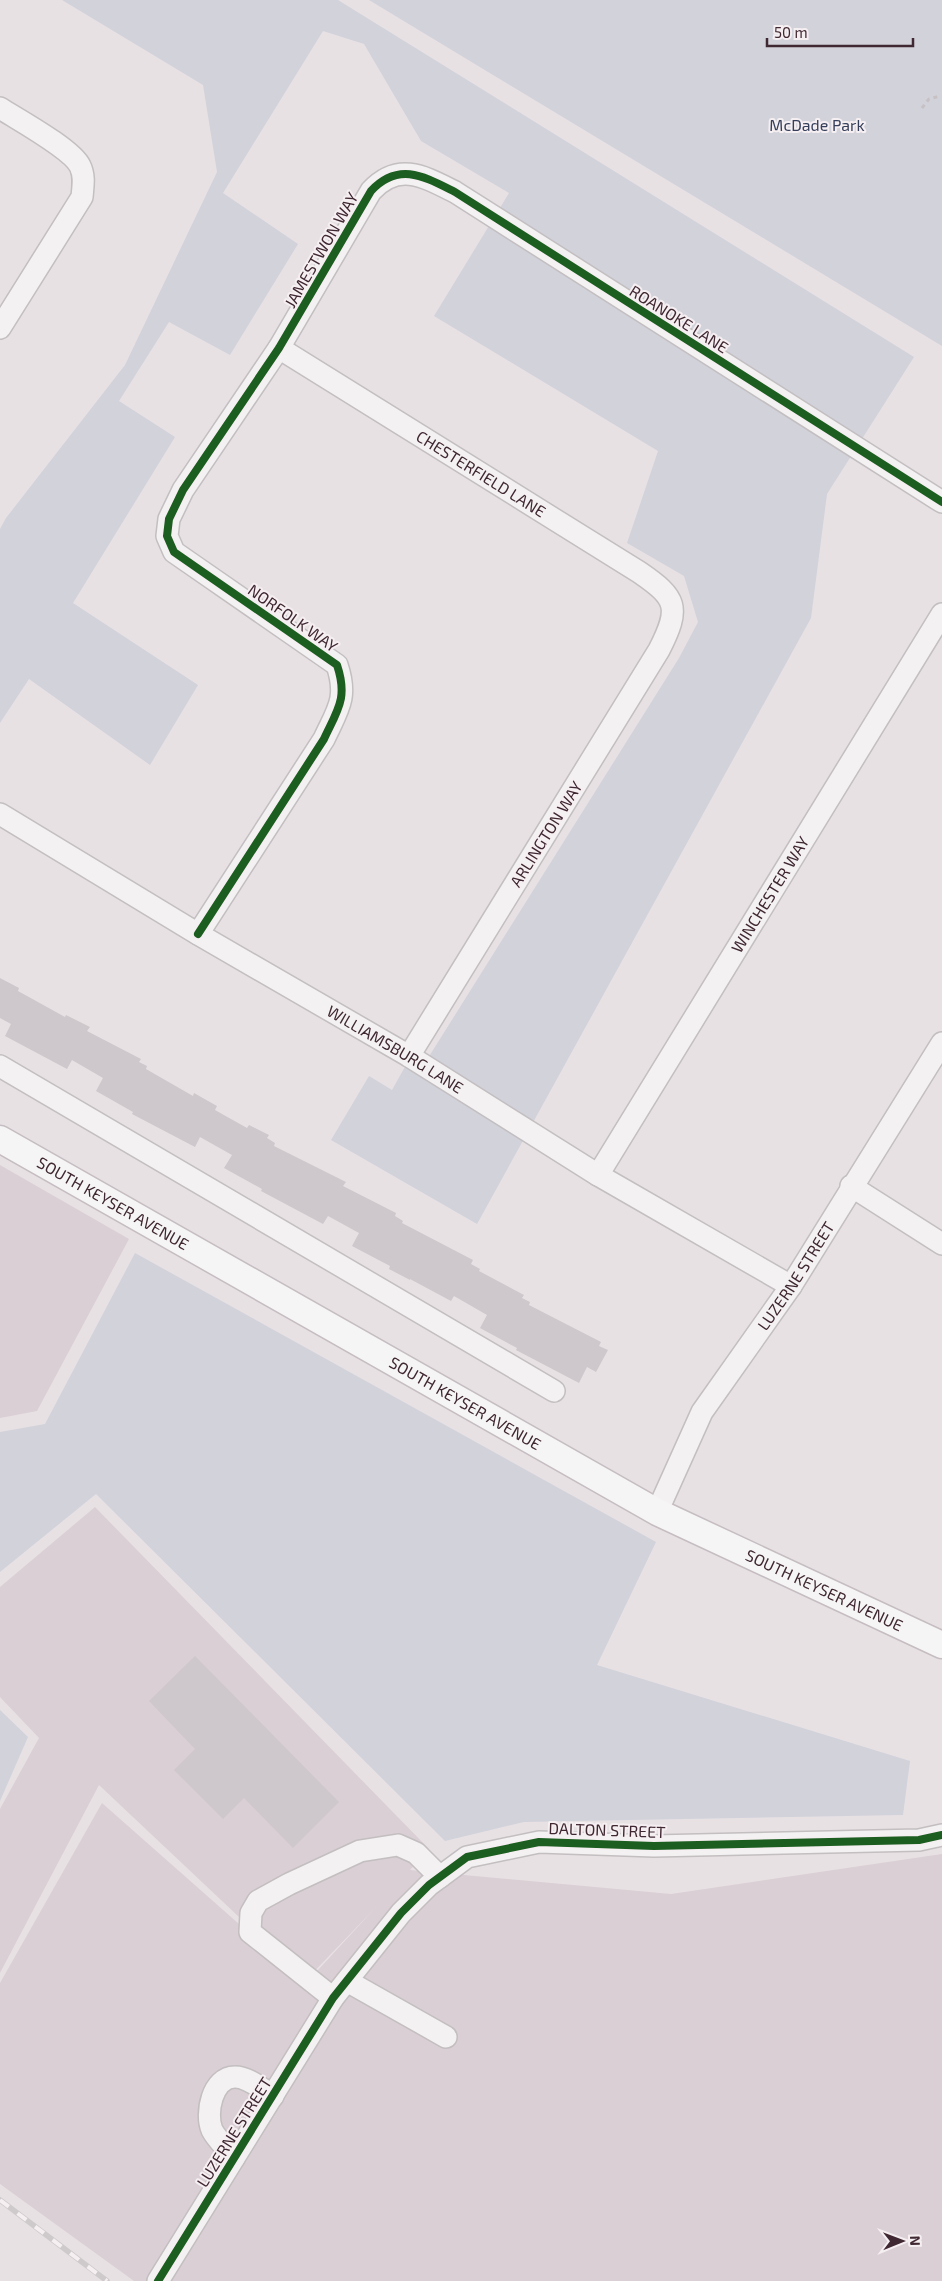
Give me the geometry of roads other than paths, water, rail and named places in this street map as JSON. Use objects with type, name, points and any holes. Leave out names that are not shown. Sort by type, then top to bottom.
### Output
[{"type":"main road","name":"SOUTH KEYSER AVENUE","points":[[0,1139],[657,1512],[942,1645]]},
{"type":"street","points":[[0,108],[58,145],[79,164],[83,178],[82,197],[0,328]]},
{"type":"street","name":"JAMESTWON WAY","points":[[279,348],[371,191],[381,181],[396,174]]},
{"type":"street","name":"ROANOKE LANE","points":[[396,174],[421,176],[455,192],[942,502]]},
{"type":"street","name":"CHESTERFIELD LANE","points":[[279,348],[639,572],[663,589],[674,607]]},
{"type":"street","name":"NORFOLK WAY","points":[[198,934],[324,739],[340,706],[343,684],[337,666],[174,552],[167,536],[169,520],[183,490],[279,348]]},
{"type":"street","name":"ARLINGTON WAY","points":[[410,1056],[659,650],[670,629],[674,607]]},
{"type":"street","name":"WINCHESTER WAY","points":[[598,1174],[942,614]]},
{"type":"street","name":"WILLIAMSBURG LANE","points":[[0,814],[198,934],[410,1056],[598,1174],[791,1286]]},
{"type":"street","name":"LUZERNE STREET","points":[[657,1512],[702,1412],[791,1286],[851,1186],[942,1043]]},
{"type":"street","points":[[0,1066],[554,1391]]},
{"type":"street","points":[[851,1186],[942,1244]]},
{"type":"street","name":"DALTON STREET","points":[[333,1998],[402,1913],[440,1877],[467,1857],[539,1842],[654,1846],[919,1840],[942,1834]]},
{"type":"street","points":[[333,1998],[250,1932],[251,1914],[258,1901],[289,1884],[360,1851],[398,1845],[416,1853],[440,1877]]},
{"type":"street","points":[[347,1981],[446,2037]]},
{"type":"street","name":"LUZERNE STREET","points":[[158,2281],[333,1998]]},
{"type":"street","points":[[234,2158],[213,2132],[209,2119],[212,2099],[219,2085],[226,2078],[236,2076],[252,2082],[273,2096]]},
{"type":"railway","points":[[0,2200],[107,2281]]},
{"type":"park label","name":"McDade Park","points":[[817,125]]}]
